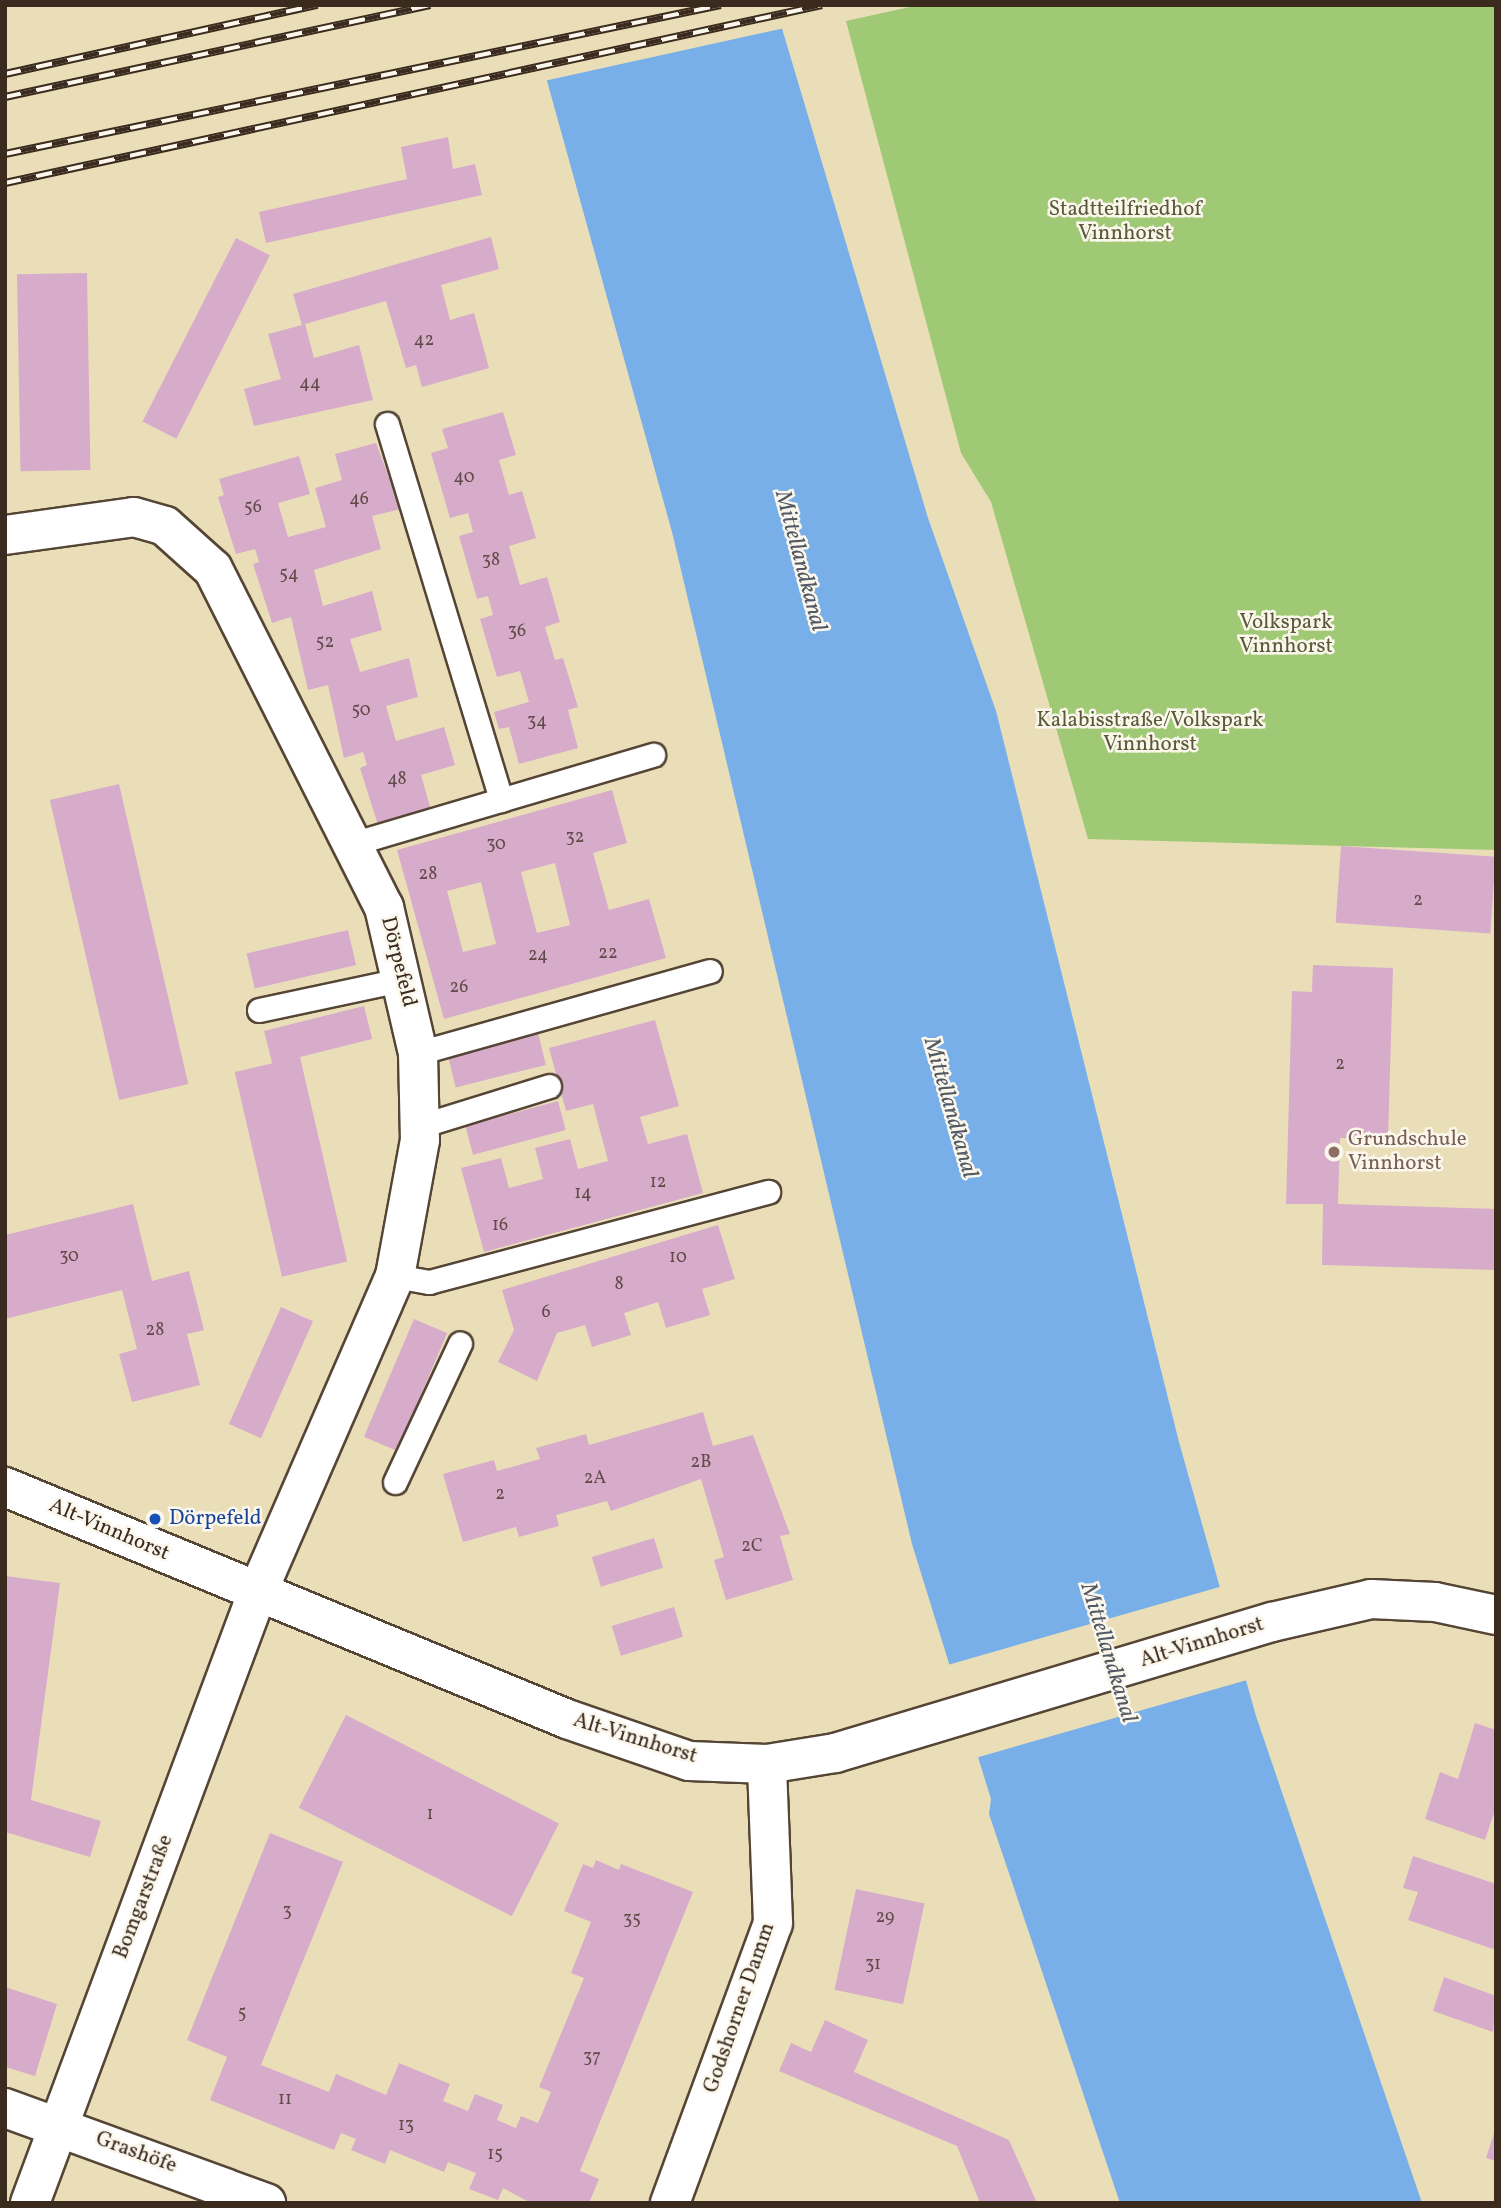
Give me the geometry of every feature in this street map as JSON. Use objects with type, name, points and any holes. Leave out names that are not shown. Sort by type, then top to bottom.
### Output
[{"type":"street","name":"Dörpefeld","points":[[5,536],[134,517],[189,542],[212,569],[355,843],[405,979],[418,1053],[420,1126],[395,1276],[258,1591]]},
{"type":"street","name":"Alt-Vinnhorst","points":[[5,1487],[625,1741],[689,1761],[767,1764],[835,1753],[1272,1622],[1371,1599],[1435,1602],[1496,1615]]},
{"type":"street","name":"Bomgarstraße","points":[[30,2203],[258,1591]]},
{"type":"street","name":"Godshorner Damm","points":[[670,2203],[773,1923],[767,1764]]},
{"type":"street","name":"Grashöfe","points":[[5,2108],[58,2124],[212,2192],[266,2203]]},
{"type":"lane","points":[[387,424],[501,800]]},
{"type":"lane","points":[[355,843],[653,755]]},
{"type":"lane","points":[[418,1053],[710,971]]},
{"type":"lane","points":[[259,1010],[405,979]]},
{"type":"lane","points":[[420,1126],[549,1086]]},
{"type":"lane","points":[[395,1276],[429,1282],[768,1192]]},
{"type":"lane","points":[[395,1482],[460,1343]]},
{"type":"green space","points":[[919,5],[1496,5],[1496,850],[1088,839],[991,502],[961,453],[846,21]]},
{"type":"water","name":"Mittellandkanal","points":[[526,5],[775,5],[928,518],[996,711],[1179,1442],[1256,1716],[1422,2203],[1120,2203],[989,1814],[991,1799],[912,1544],[672,532]]},
{"type":"pier","points":[[523,5],[779,5],[785,28],[544,81]]},
{"type":"pier","points":[[1223,1586],[1250,1679],[973,1759],[946,1665]]},
{"type":"building","points":[[448,137],[453,169],[475,164],[482,195],[266,243],[259,212],[407,179],[401,147]]},
{"type":"building","points":[[491,237],[499,269],[441,285],[450,320],[474,313],[489,368],[422,387],[416,365],[406,368],[386,301],[305,324],[314,358],[359,345],[373,400],[254,426],[244,389],[281,379],[268,334],[302,325],[293,294]]},
{"type":"building","points":[[236,238],[270,255],[176,439],[142,422]]},
{"type":"building","points":[[87,273],[90,470],[20,471],[17,274]]},
{"type":"building","points":[[503,412],[516,455],[499,460],[509,495],[522,491],[536,538],[509,546],[520,585],[547,577],[560,622],[545,627],[555,660],[563,658],[578,707],[568,710],[578,748],[519,764],[509,727],[499,729],[494,712],[529,702],[520,671],[497,677],[480,619],[493,615],[488,596],[477,599],[459,536],[473,532],[468,513],[450,518],[431,453],[448,448],[442,429]]},
{"type":"building","points":[[376,443],[401,509],[372,516],[381,549],[314,570],[323,606],[372,591],[382,630],[350,639],[360,672],[409,658],[418,697],[386,706],[396,741],[444,727],[455,765],[421,775],[431,810],[378,825],[360,768],[367,765],[363,752],[344,758],[328,685],[308,690],[291,617],[272,623],[253,564],[259,562],[255,549],[236,554],[218,497],[224,495],[219,479],[299,456],[310,494],[278,503],[288,537],[326,527],[315,488],[342,480],[335,454]]},
{"type":"building","points":[[119,784],[188,1084],[119,1100],[50,800]]},
{"type":"building","points":[[612,790],[627,843],[593,853],[609,910],[649,899],[666,958],[444,1019],[397,850]],"holes":[[[555,863],[570,925],[537,933],[521,872]],[[481,882],[496,944],[463,952],[447,891]]]},
{"type":"building","points":[[1341,846],[1496,857],[1490,934],[1336,923]]},
{"type":"building","points":[[348,930],[356,965],[255,988],[247,953]]},
{"type":"building","points":[[1313,965],[1393,968],[1388,1139],[1340,1138],[1338,1204],[1496,1209],[1496,1270],[1322,1265],[1323,1204],[1286,1204],[1292,991],[1312,992]]},
{"type":"building","points":[[364,1006],[372,1039],[272,1064],[264,1031]]},
{"type":"building","points":[[655,1020],[679,1106],[640,1117],[648,1144],[687,1134],[703,1193],[484,1252],[461,1168],[501,1158],[509,1188],[543,1179],[535,1148],[570,1139],[578,1169],[608,1161],[593,1104],[566,1111],[549,1048]]},
{"type":"building","points":[[537,1029],[546,1065],[456,1087],[447,1051]]},
{"type":"building","points":[[300,1057],[347,1262],[282,1277],[235,1072]]},
{"type":"building","points":[[558,1101],[566,1130],[473,1155],[465,1126]]},
{"type":"building","points":[[133,1204],[152,1281],[189,1271],[204,1330],[187,1334],[200,1385],[132,1402],[119,1354],[137,1349],[122,1290],[5,1319],[5,1235]]},
{"type":"building","points":[[718,1225],[735,1279],[702,1289],[710,1315],[666,1328],[658,1302],[624,1313],[631,1335],[592,1347],[585,1325],[557,1333],[537,1381],[498,1362],[514,1330],[502,1290]]},
{"type":"building","points":[[281,1307],[313,1321],[261,1438],[229,1424]]},
{"type":"building","points":[[414,1319],[447,1333],[397,1451],[364,1437]]},
{"type":"building","points":[[703,1412],[713,1446],[753,1435],[790,1534],[780,1536],[793,1580],[726,1600],[714,1560],[724,1557],[701,1479],[611,1511],[607,1501],[556,1515],[559,1526],[519,1537],[516,1527],[463,1542],[443,1474],[494,1460],[497,1471],[540,1459],[536,1448],[586,1434],[589,1445]]},
{"type":"building","points":[[654,1538],[663,1568],[601,1587],[592,1557]]},
{"type":"building","points":[[5,1576],[60,1583],[31,1800],[101,1821],[90,1857],[5,1832]]},
{"type":"building","points":[[674,1607],[683,1637],[621,1656],[612,1626]]},
{"type":"building","points":[[346,1715],[559,1824],[512,1916],[299,1808]]},
{"type":"building","points":[[1475,1723],[1496,1730],[1496,1807],[1485,1840],[1425,1819],[1440,1772],[1458,1779]]},
{"type":"building","points":[[270,1833],[343,1862],[261,2065],[329,2092],[336,2074],[386,2095],[399,2063],[450,2084],[443,2101],[468,2111],[475,2094],[503,2105],[497,2120],[516,2128],[521,2116],[538,2123],[551,2092],[539,2087],[584,1978],[571,1973],[591,1922],[564,1911],[583,1864],[593,1868],[596,1860],[619,1870],[621,1864],[693,1892],[580,2171],[599,2179],[589,2203],[531,2203],[503,2188],[498,2200],[469,2189],[476,2173],[448,2162],[444,2172],[390,2150],[385,2164],[351,2150],[356,2139],[341,2133],[334,2150],[210,2100],[227,2057],[187,2040]]},
{"type":"building","points":[[1413,1856],[1496,1884],[1496,1950],[1408,1920],[1418,1892],[1403,1888]]},
{"type":"building","points":[[856,1889],[924,1904],[903,2004],[835,1990]]},
{"type":"building","points":[[1444,1977],[1496,1996],[1493,2032],[1433,2011]]},
{"type":"building","points":[[5,1987],[57,2004],[35,2076],[5,2067]]},
{"type":"building","points":[[825,2020],[868,2040],[854,2072],[1009,2140],[1037,2203],[980,2203],[957,2146],[779,2071],[791,2043],[811,2052]]},
{"type":"building","points":[[1496,2130],[1496,2161],[1486,2158]]},
{"type":"railway","points":[[5,74],[317,5]]},
{"type":"railway","points":[[5,97],[430,5]]},
{"type":"railway","points":[[5,154],[721,5]]},
{"type":"railway","points":[[5,183],[822,5]]},
{"type":"place","name":"Grundschule Vinnhorst","points":[[1334,1152]]},
{"type":"place","name":"Dörpefeld","points":[[155,1519]]},
{"type":"park label","name":"Stadtteilfriedhof Vinnhorst","points":[[1125,222]]},
{"type":"park label","name":"Volkspark Vinnhorst","points":[[1286,635]]},
{"type":"park label","name":"Kalabisstraße/Volkspark Vinnhorst","points":[[1150,733]]}]
